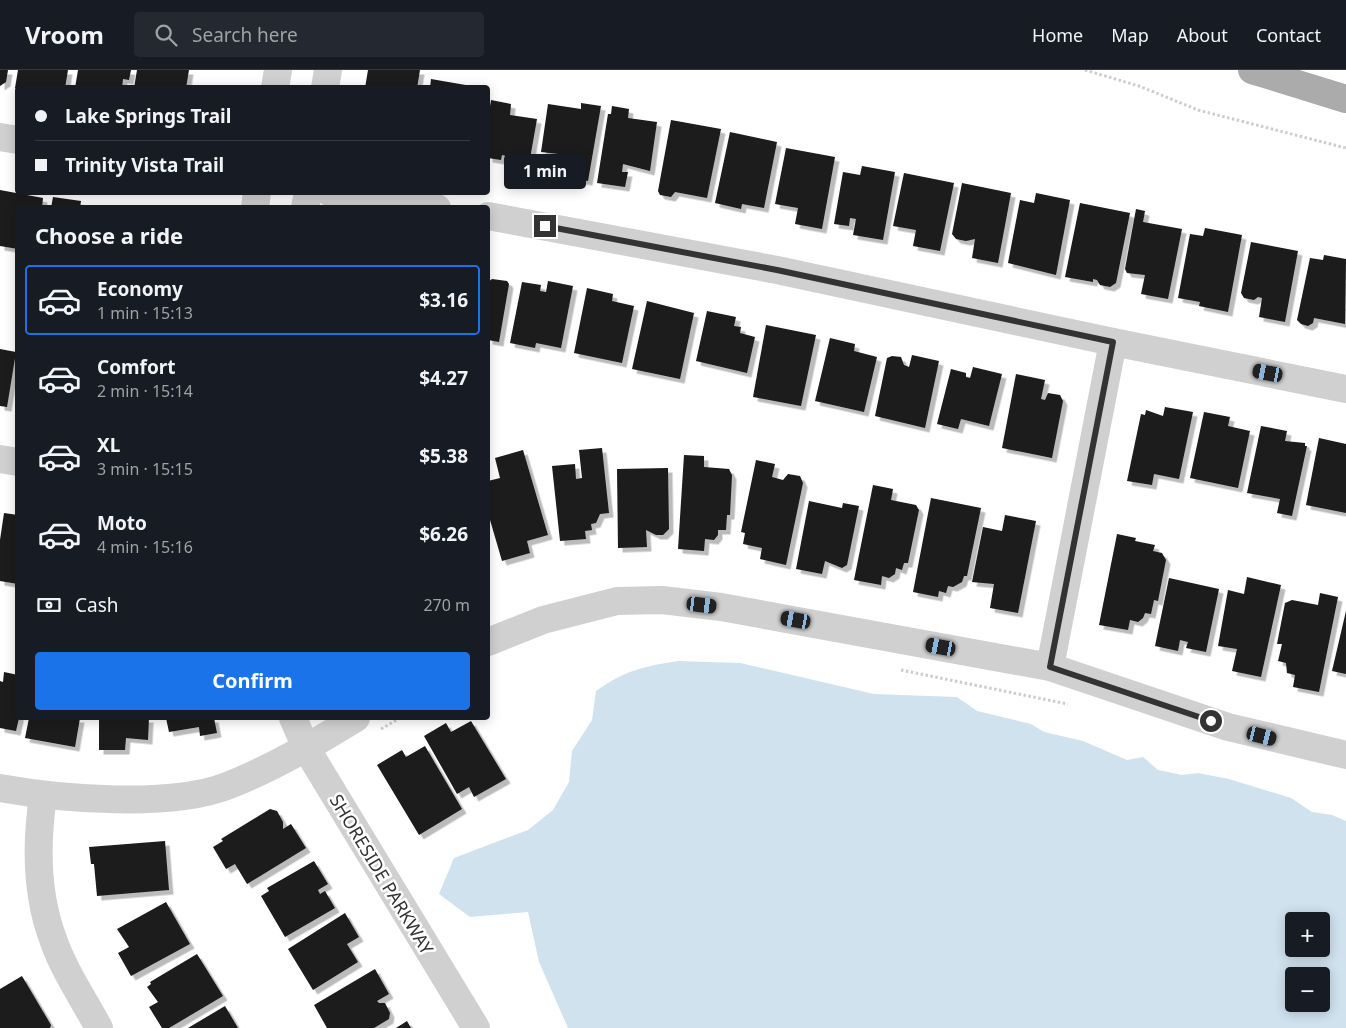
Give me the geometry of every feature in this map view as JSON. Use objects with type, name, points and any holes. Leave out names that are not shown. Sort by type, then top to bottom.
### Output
[{"type":"main road","points":[[1252,70],[1346,99]]},
{"type":"street","points":[[276,85],[278,70]]},
{"type":"street","points":[[326,85],[328,70]]},
{"type":"street","points":[[0,137],[15,140]]},
{"type":"street","points":[[349,195],[417,205]]},
{"type":"street","points":[[490,216],[777,270],[1113,342],[1346,389]]},
{"type":"street","points":[[1050,667],[1113,342]]},
{"type":"street","points":[[0,459],[15,462]]},
{"type":"street","points":[[490,641],[543,620],[617,601],[662,600],[721,607],[1050,667],[1228,727],[1346,755]]},
{"type":"street","name":"SHORESIDE PARKWAY","points":[[295,720],[306,748],[476,1028]]},
{"type":"street","points":[[0,788],[43,796],[92,798],[190,795],[226,786],[306,748],[353,720]]},
{"type":"street","points":[[43,796],[40,820],[41,900],[53,941],[99,1028]]},
{"type":"path","points":[[1085,70],[1139,86],[1198,110],[1346,148]]},
{"type":"path","points":[[893,668],[1072,704]]},
{"type":"water","points":[[678,661],[740,663],[874,694],[957,697],[977,711],[1031,724],[1044,732],[1083,741],[1127,760],[1143,757],[1158,770],[1182,775],[1198,773],[1229,779],[1291,798],[1312,812],[1332,815],[1346,821],[1346,1028],[568,1028],[539,962],[528,912],[470,917],[439,894],[454,858],[528,830],[553,810],[569,782],[572,751],[592,720],[596,691],[625,674],[644,667]]},
{"type":"building","points":[[0,70],[8,70],[6,82],[0,86]]},
{"type":"building","points":[[18,70],[68,70],[66,85],[16,85]]},
{"type":"building","points":[[78,70],[131,70],[129,80],[123,79],[122,85],[76,85]]},
{"type":"building","points":[[137,70],[189,70],[186,85],[134,85]]},
{"type":"building","points":[[368,70],[420,70],[418,85],[366,85]]},
{"type":"building","points":[[431,79],[466,85],[430,85]]},
{"type":"building","points":[[491,100],[511,104],[510,115],[537,119],[528,170],[504,166],[506,156],[502,155],[501,160],[490,158]]},
{"type":"building","points":[[581,103],[601,106],[588,181],[560,176],[563,160],[566,160],[567,155],[541,152],[548,104],[581,109]]},
{"type":"building","points":[[612,106],[629,109],[628,118],[657,122],[650,171],[623,164],[622,172],[628,172],[625,187],[597,183],[608,114],[611,114]]},
{"type":"building","points":[[671,120],[721,129],[707,198],[675,192],[671,197],[660,195],[658,191]]},
{"type":"building","points":[[730,132],[777,142],[764,208],[742,204],[741,209],[715,203]]},
{"type":"building","points":[[786,148],[835,157],[822,229],[795,224],[798,208],[775,204]]},
{"type":"building","points":[[862,166],[895,172],[883,240],[853,235],[856,219],[850,218],[849,226],[834,224],[843,172],[860,175]]},
{"type":"building","points":[[904,173],[954,183],[940,251],[913,246],[916,230],[893,226]]},
{"type":"building","points":[[962,183],[1011,193],[998,263],[972,258],[975,239],[966,241],[956,239],[952,234]]},
{"type":"building","points":[[0,190],[15,193],[15,195],[43,198],[42,205],[15,205],[15,248],[0,246]]},
{"type":"building","points":[[1036,193],[1070,200],[1056,275],[1008,263],[1020,200],[1034,203]]},
{"type":"building","points":[[53,197],[81,201],[80,205],[52,205]]},
{"type":"building","points":[[1080,203],[1130,213],[1116,283],[1110,287],[1100,285],[1097,280],[1093,279],[1093,282],[1065,277]]},
{"type":"building","points":[[1136,209],[1145,211],[1143,222],[1182,229],[1168,299],[1141,294],[1145,275],[1127,273],[1125,269]]},
{"type":"building","points":[[1205,228],[1242,235],[1228,312],[1199,306],[1200,302],[1178,298],[1190,234],[1203,236]]},
{"type":"building","points":[[1251,242],[1298,251],[1285,322],[1259,317],[1262,298],[1258,297],[1254,300],[1244,298],[1241,293]]},
{"type":"building","points":[[1324,255],[1346,259],[1345,324],[1314,318],[1313,323],[1308,326],[1301,324],[1297,320],[1310,258],[1323,260]]},
{"type":"building","points":[[492,279],[507,281],[509,284],[499,342],[490,340],[490,280]]},
{"type":"building","points":[[548,281],[573,286],[561,348],[536,343],[535,348],[510,343],[522,282],[541,285],[540,291],[546,292]]},
{"type":"building","points":[[587,288],[613,294],[612,301],[634,306],[622,363],[574,353]]},
{"type":"building","points":[[647,301],[694,313],[680,379],[632,369]]},
{"type":"building","points":[[707,311],[736,317],[734,326],[741,327],[740,333],[755,337],[747,373],[696,361]]},
{"type":"building","points":[[766,325],[816,335],[801,406],[753,397]]},
{"type":"building","points":[[830,338],[855,344],[854,351],[877,357],[864,412],[815,401]]},
{"type":"building","points":[[0,349],[15,352],[15,358],[7,407],[0,406]]},
{"type":"building","points":[[912,355],[939,361],[925,428],[875,416],[887,358],[892,356],[901,357],[904,365],[909,367]]},
{"type":"building","points":[[973,367],[1002,374],[989,426],[961,419],[958,429],[937,424],[951,369],[966,373],[966,377],[970,378]]},
{"type":"building","points":[[1016,374],[1045,380],[1041,399],[1045,400],[1048,393],[1060,395],[1063,401],[1052,458],[1002,448]]},
{"type":"building","points":[[1165,407],[1193,412],[1179,479],[1154,474],[1152,485],[1127,481],[1141,414],[1145,415],[1146,410],[1163,416]]},
{"type":"building","points":[[1204,412],[1230,417],[1228,426],[1250,431],[1238,488],[1190,478]]},
{"type":"building","points":[[1261,426],[1287,431],[1285,441],[1305,443],[1305,446],[1307,446],[1292,516],[1277,513],[1280,499],[1247,493]]},
{"type":"building","points":[[1319,438],[1346,444],[1346,513],[1306,505]]},
{"type":"building","points":[[602,448],[609,513],[600,514],[596,523],[591,524],[592,530],[585,531],[586,539],[560,541],[552,466],[575,464],[576,479],[582,478],[579,450]]},
{"type":"building","points":[[523,450],[548,535],[527,541],[530,553],[502,561],[490,520],[490,480],[500,478],[495,458]]},
{"type":"building","points":[[684,455],[704,456],[704,467],[729,469],[732,475],[730,515],[727,515],[726,530],[718,530],[718,535],[714,540],[705,539],[704,551],[678,549]]},
{"type":"building","points":[[756,460],[775,464],[772,477],[783,480],[788,474],[800,476],[803,483],[786,565],[760,559],[762,548],[743,544],[745,533],[741,532]]},
{"type":"building","points":[[668,468],[669,529],[663,535],[656,535],[646,530],[647,547],[618,548],[617,469]]},
{"type":"building","points":[[873,485],[893,489],[891,500],[916,505],[919,510],[908,563],[904,563],[902,570],[896,568],[895,574],[889,578],[882,576],[881,585],[854,580]]},
{"type":"building","points":[[931,498],[981,508],[967,576],[964,576],[962,582],[953,587],[948,586],[946,593],[939,591],[938,597],[913,592]]},
{"type":"building","points":[[809,501],[842,508],[843,503],[859,506],[847,565],[842,568],[825,561],[822,574],[796,569]]},
{"type":"building","points":[[4,513],[15,515],[15,584],[0,581],[0,540]]},
{"type":"building","points":[[1005,515],[1036,521],[1018,613],[990,608],[994,584],[972,582],[983,527],[1002,531]]},
{"type":"building","points":[[1117,534],[1136,538],[1135,541],[1155,545],[1153,551],[1162,553],[1166,560],[1158,601],[1154,600],[1151,614],[1145,613],[1138,622],[1130,620],[1128,630],[1099,625]]},
{"type":"building","points":[[1247,577],[1281,585],[1261,677],[1232,671],[1237,649],[1218,646],[1228,590],[1244,594]]},
{"type":"building","points":[[1169,578],[1219,589],[1206,652],[1186,648],[1188,642],[1180,640],[1178,651],[1155,646]]},
{"type":"building","points":[[1320,593],[1338,597],[1319,692],[1293,687],[1295,675],[1287,673],[1286,663],[1278,661],[1282,644],[1277,644],[1285,603],[1292,600],[1318,605]]},
{"type":"building","points":[[1346,611],[1346,674],[1332,671]]},
{"type":"building","points":[[4,672],[15,674],[15,720],[19,720],[16,731],[0,728],[0,681],[3,682]]},
{"type":"building","points":[[29,720],[80,720],[75,747],[25,738]]},
{"type":"building","points":[[99,720],[149,720],[148,740],[126,738],[125,750],[99,750]]},
{"type":"building","points":[[166,720],[214,720],[217,733],[200,736],[199,727],[169,732]]},
{"type":"building","points":[[471,721],[506,779],[474,797],[469,787],[457,794],[424,736],[446,723],[451,732]]},
{"type":"building","points":[[425,746],[462,809],[419,835],[377,765],[402,750],[406,757]]},
{"type":"building","points":[[270,809],[277,811],[283,822],[283,829],[291,824],[306,848],[247,884],[235,864],[226,869],[213,847],[223,841],[221,839]]},
{"type":"building","points":[[165,841],[169,890],[97,896],[94,864],[91,864],[89,847]]},
{"type":"building","points":[[314,861],[328,884],[318,890],[320,894],[325,891],[335,908],[285,937],[261,896],[269,891],[267,888]]},
{"type":"building","points":[[166,902],[190,944],[131,976],[118,953],[129,947],[117,929]]},
{"type":"building","points":[[345,913],[359,937],[347,944],[358,962],[313,990],[288,949]]},
{"type":"building","points":[[197,954],[223,996],[169,1028],[162,1028],[149,1007],[158,1002],[147,987],[151,984],[150,982]]},
{"type":"building","points":[[375,969],[389,994],[377,1001],[385,1003],[390,1013],[389,1019],[374,1028],[327,1028],[314,1005]]},
{"type":"building","points":[[22,976],[51,1025],[50,1028],[0,1028],[0,989]]},
{"type":"building","points":[[225,1006],[238,1028],[188,1028]]},
{"type":"building","points":[[407,1021],[411,1028],[396,1028]]},
{"type":"route","points":[[545,226],[777,270],[1113,342],[1050,667],[1211,721]]}]
